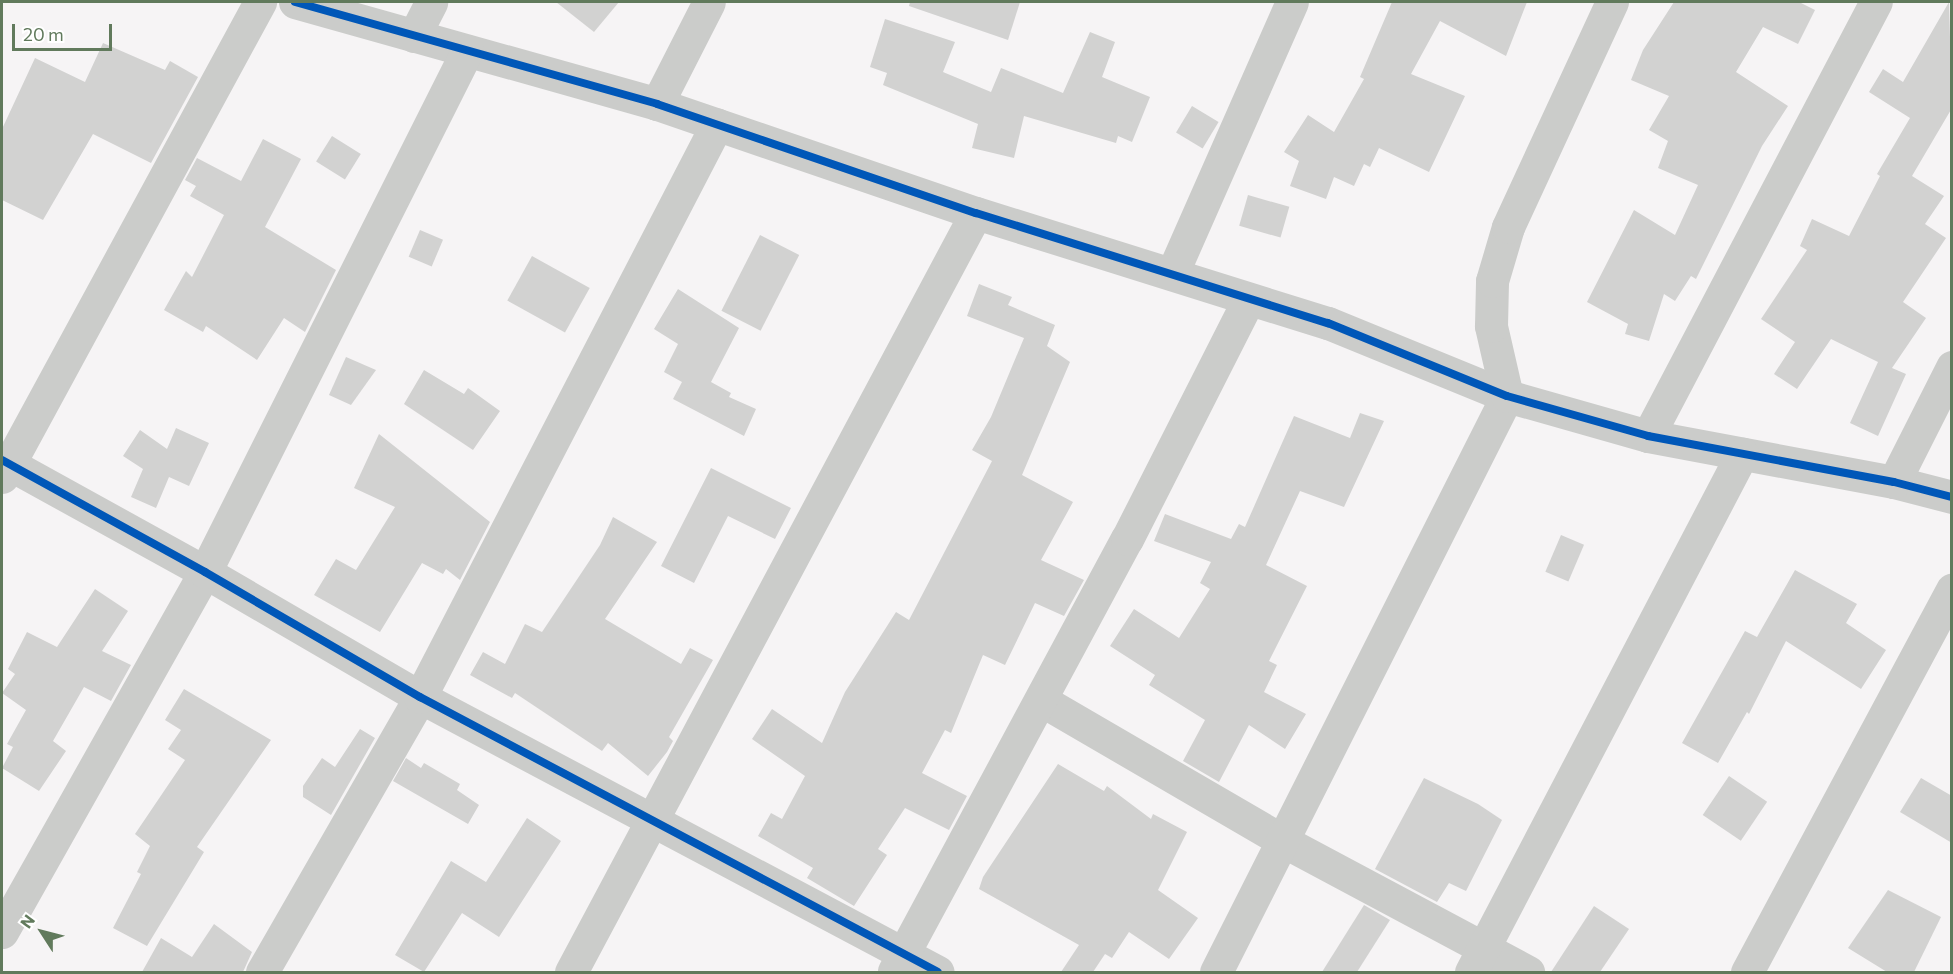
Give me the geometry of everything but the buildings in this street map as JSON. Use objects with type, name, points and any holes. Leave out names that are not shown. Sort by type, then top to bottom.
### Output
[{"type":"street","points":[[260,2],[4,467],[205,572],[420,697],[653,821],[898,963],[938,972]]},
{"type":"street","points":[[295,2],[657,104],[976,213],[1328,323],[1507,396],[1648,436],[1894,482],[1952,497]]},
{"type":"street","points":[[414,36],[431,2]]},
{"type":"street","points":[[657,104],[709,2]]},
{"type":"street","points":[[1172,274],[1292,2]]},
{"type":"street","points":[[1216,972],[1507,396],[1491,326],[1492,281],[1508,226],[1612,2]]},
{"type":"street","points":[[1648,436],[1876,2]]},
{"type":"street","points":[[2,932],[205,572],[467,51]]},
{"type":"street","points":[[262,972],[420,697],[717,124]]},
{"type":"street","points":[[571,972],[976,213]]},
{"type":"street","points":[[898,963],[1041,700],[1249,299]]},
{"type":"street","points":[[1894,482],[1952,368]]},
{"type":"street","points":[[1478,959],[1742,454]]},
{"type":"street","points":[[1747,972],[1952,589]]},
{"type":"street","points":[[1041,700],[1283,841],[1478,959],[1528,972]]},
{"type":"cycle path","points":[[295,2],[657,104],[976,213],[1328,323],[1507,396],[1648,436],[1894,482],[1952,497]]},
{"type":"cycle path","points":[[2,460],[205,572],[420,697],[938,972]]}]
